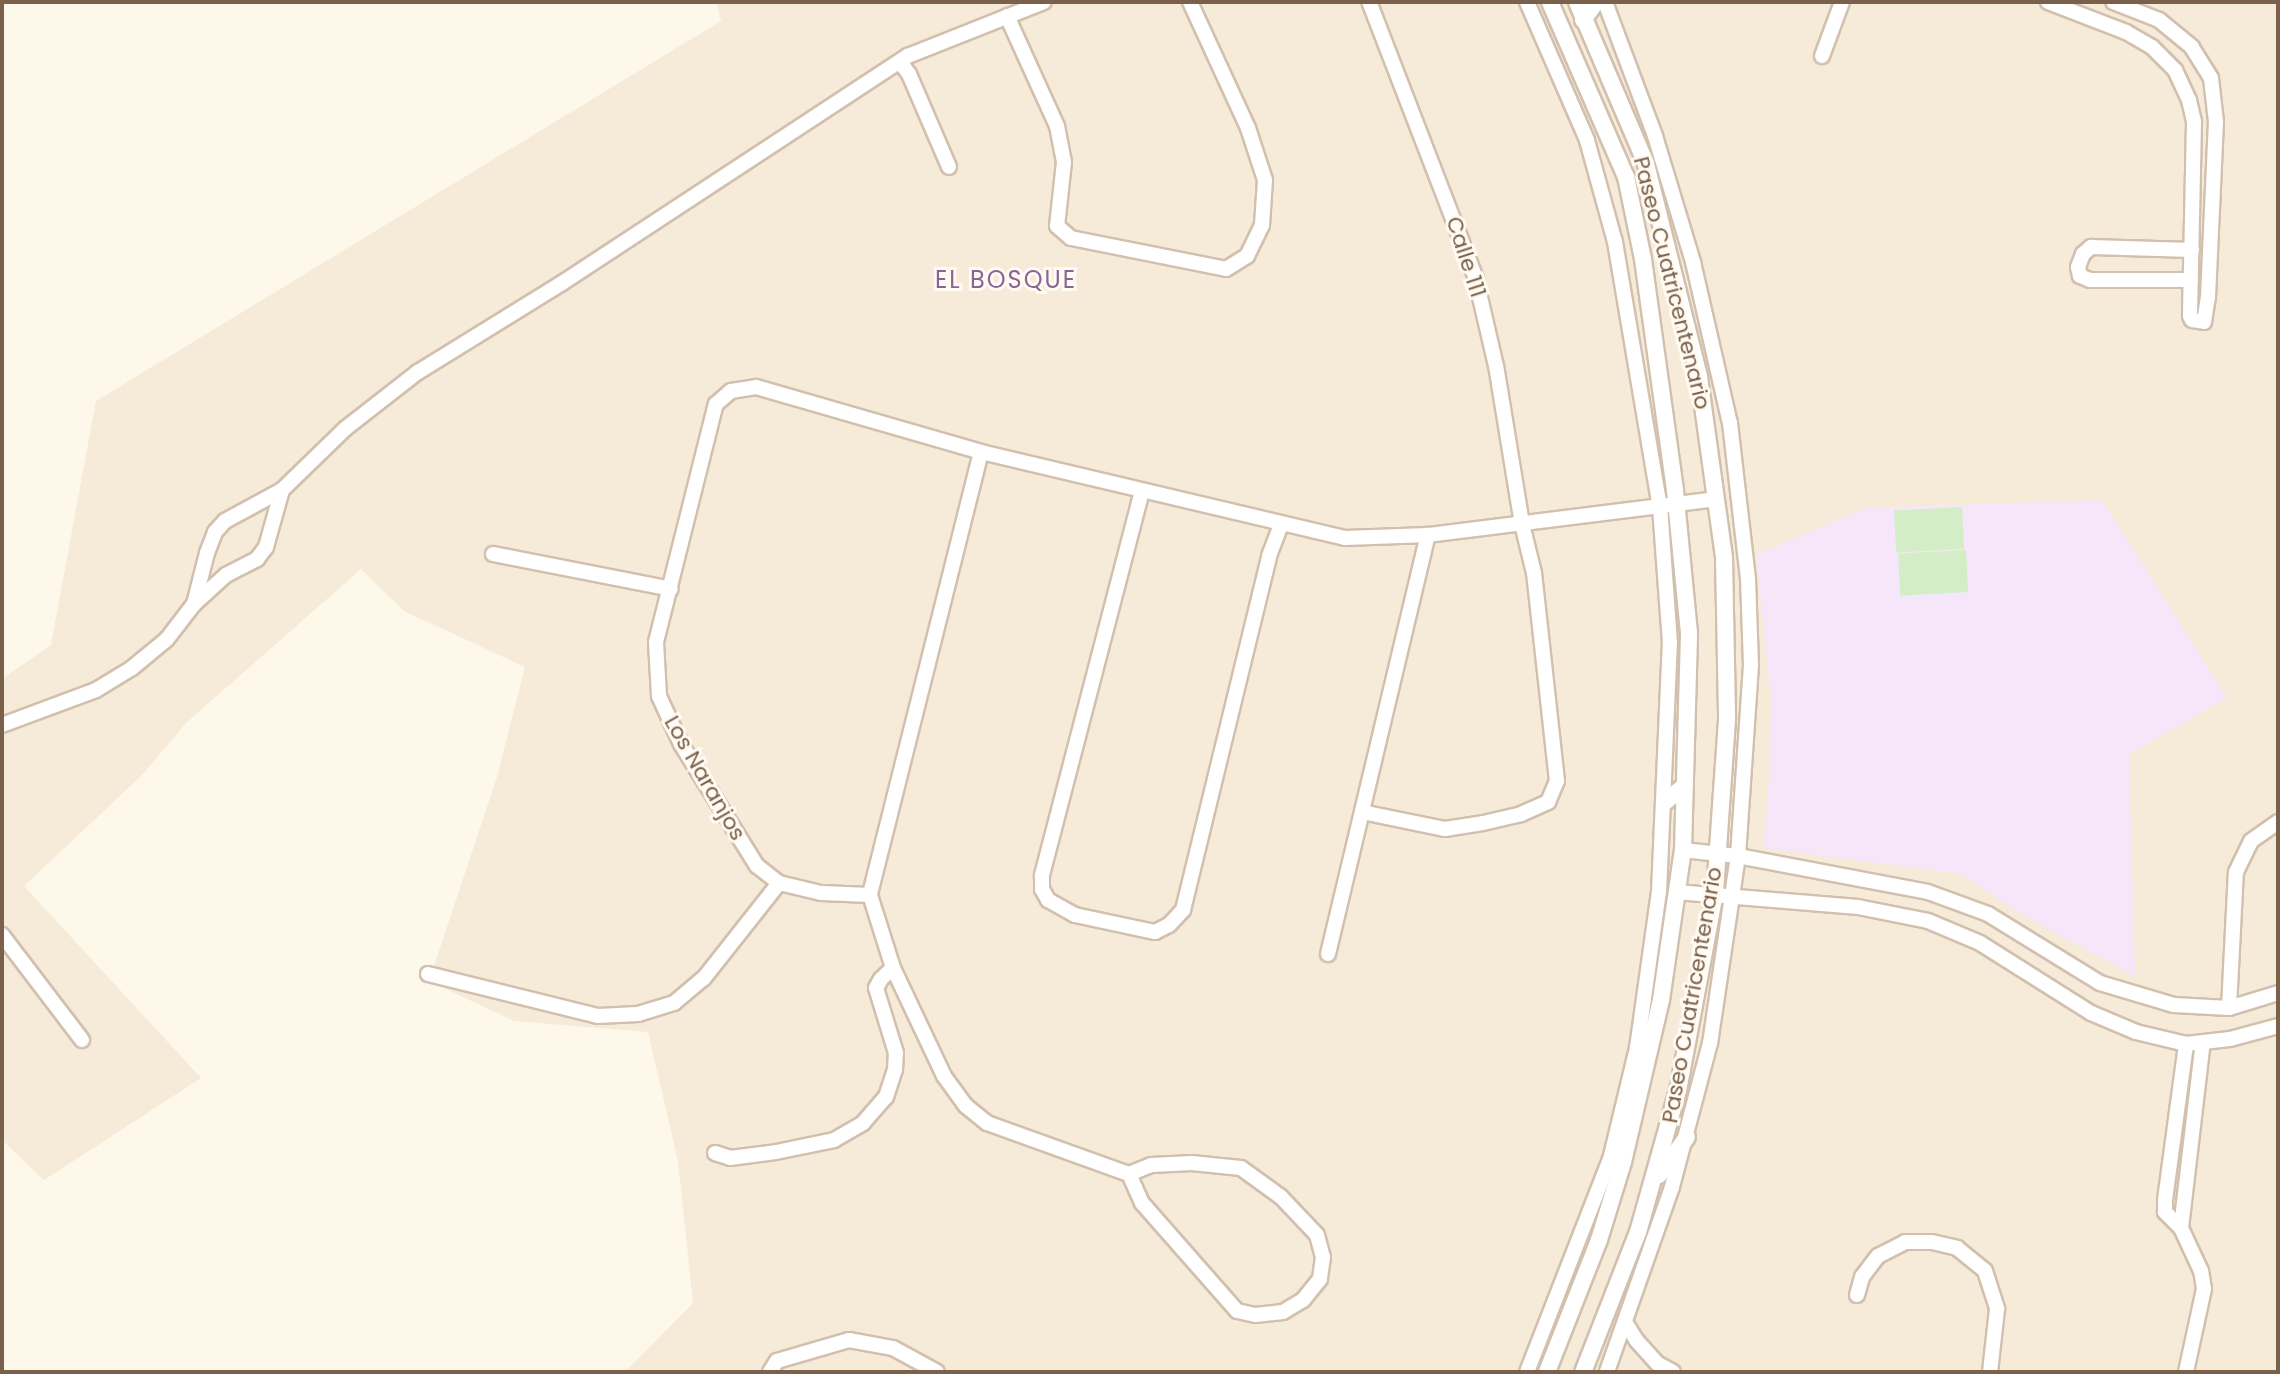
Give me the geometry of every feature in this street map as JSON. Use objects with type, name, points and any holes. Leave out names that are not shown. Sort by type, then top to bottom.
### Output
[{"type":"street","points":[[194,604],[207,553],[215,532],[225,521],[282,490],[346,428],[418,372],[562,283],[900,62],[1044,2]]},
{"type":"street","points":[[1007,16],[1057,126],[1064,162],[1057,226],[1071,238],[1226,269],[1247,256],[1262,225],[1265,180],[1248,128],[1190,2]]},
{"type":"street","name":"Calle 111","points":[[1362,812],[1445,829],[1521,814],[1548,802],[1557,781],[1534,573],[1522,524],[1496,366],[1475,276],[1369,2]]},
{"type":"street","name":"Paseo Cuatricentenario","points":[[1527,2],[1587,140],[1615,242],[1668,506],[1689,633],[1683,850],[1676,892],[1611,1156],[1527,1372]]},
{"type":"street","name":"Paseo Cuatricentenario","points":[[1547,1372],[1599,1240],[1629,1137],[1662,945],[1670,643],[1668,506],[1643,259],[1626,177],[1550,2]]},
{"type":"street","name":"Paseo Cuatricentenario","points":[[1577,2],[1646,164],[1699,377],[1724,558],[1727,720],[1715,893],[1678,1090],[1638,1232],[1583,1372]]},
{"type":"street","points":[[1583,20],[1596,2]]},
{"type":"street","name":"Paseo Cuatricentenario","points":[[1605,2],[1655,136],[1693,262],[1730,423],[1748,579],[1751,665],[1734,895],[1710,1043],[1687,1137],[1607,1372]]},
{"type":"street","points":[[1822,56],[1842,2]]},
{"type":"street","points":[[2048,2],[2126,32],[2152,47],[2175,70],[2189,100],[2194,122],[2190,316],[2197,323],[2204,322],[2208,297],[2216,122],[2211,78],[2192,47],[2159,20],[2113,2]]},
{"type":"street","points":[[900,62],[909,74],[949,167]]},
{"type":"street","points":[[2191,280],[2090,280],[2080,276],[2078,267],[2083,254],[2091,247],[2192,250]]},
{"type":"street","name":"Los Naranjos","points":[[779,883],[757,866],[681,744],[659,696],[656,642],[716,404],[731,391],[756,387],[981,452]]},
{"type":"street","points":[[1129,1174],[1142,1203],[1237,1311],[1255,1315],[1283,1312],[1303,1300],[1320,1279],[1323,1257],[1317,1235],[1281,1197],[1241,1168],[1175,1163],[1151,1165],[1129,1174],[987,1123],[966,1106],[944,1076],[893,968],[870,895],[981,452],[1345,538],[1428,535],[1716,499]]},
{"type":"street","points":[[2,725],[96,690],[132,668],[167,639],[194,604],[226,575],[246,568],[266,547],[282,490]]},
{"type":"street","points":[[1142,491],[1042,876],[1042,889],[1048,900],[1075,915],[1155,932],[1169,925],[1183,910],[1269,556],[1281,525]]},
{"type":"street","points":[[1328,954],[1428,535]]},
{"type":"street","points":[[207,553],[226,575]]},
{"type":"street","points":[[493,554],[671,589]]},
{"type":"street","points":[[1665,802],[1685,785]]},
{"type":"street","points":[[2229,1008],[2236,872],[2251,841],[2278,822]]},
{"type":"street","points":[[1683,850],[1738,856],[1928,892],[1988,914],[2100,983],[2174,1005],[2229,1008],[2278,993]]},
{"type":"street","points":[[428,974],[598,1016],[638,1014],[674,1003],[704,978],[779,883],[821,893],[870,895]]},
{"type":"street","points":[[1676,892],[1858,907],[1928,921],[1980,943],[2091,1013],[2136,1032],[2186,1044],[2230,1039],[2278,1026]]},
{"type":"street","points":[[2,935],[82,1040]]},
{"type":"street","points":[[715,1153],[730,1158],[776,1152],[834,1140],[863,1123],[886,1097],[895,1070],[896,1053],[876,988],[893,968]]},
{"type":"street","points":[[2181,1228],[2203,1042]]},
{"type":"street","points":[[2186,1044],[2165,1200],[2165,1212],[2181,1228],[2201,1271],[2204,1289],[2186,1372]]},
{"type":"street","points":[[1611,1156],[1629,1137]]},
{"type":"street","points":[[1653,1183],[1687,1137]]},
{"type":"street","points":[[1857,1295],[1862,1277],[1878,1256],[1905,1242],[1932,1242],[1957,1248],[1985,1271],[1997,1309],[1995,1354],[1990,1372]]},
{"type":"street","points":[[1625,1322],[1647,1353],[1673,1372]]},
{"type":"street","points":[[770,1372],[777,1361],[849,1340],[893,1348],[937,1372]]},
{"type":"shaded area","points":[[716,2],[2278,2],[2278,1372],[625,1372],[693,1303],[678,1161],[648,1032],[514,1021],[429,981],[497,777],[525,667],[404,611],[361,569],[186,723],[142,775],[24,886],[201,1078],[44,1180],[2,1140],[2,679],[51,645],[96,401],[721,21]]},
{"type":"shaded area","points":[[2102,500],[2227,698],[2129,754],[2135,976],[2019,913],[1962,874],[1763,848],[1770,771],[1771,696],[1756,555],[1866,508]]},
{"type":"green space","points":[[1962,507],[1964,549],[1896,553],[1894,511]]},
{"type":"green space","points":[[1966,550],[1968,592],[1900,596],[1898,554]]},
{"type":"district","name":"EL BOSQUE","points":[[1006,280]]}]
